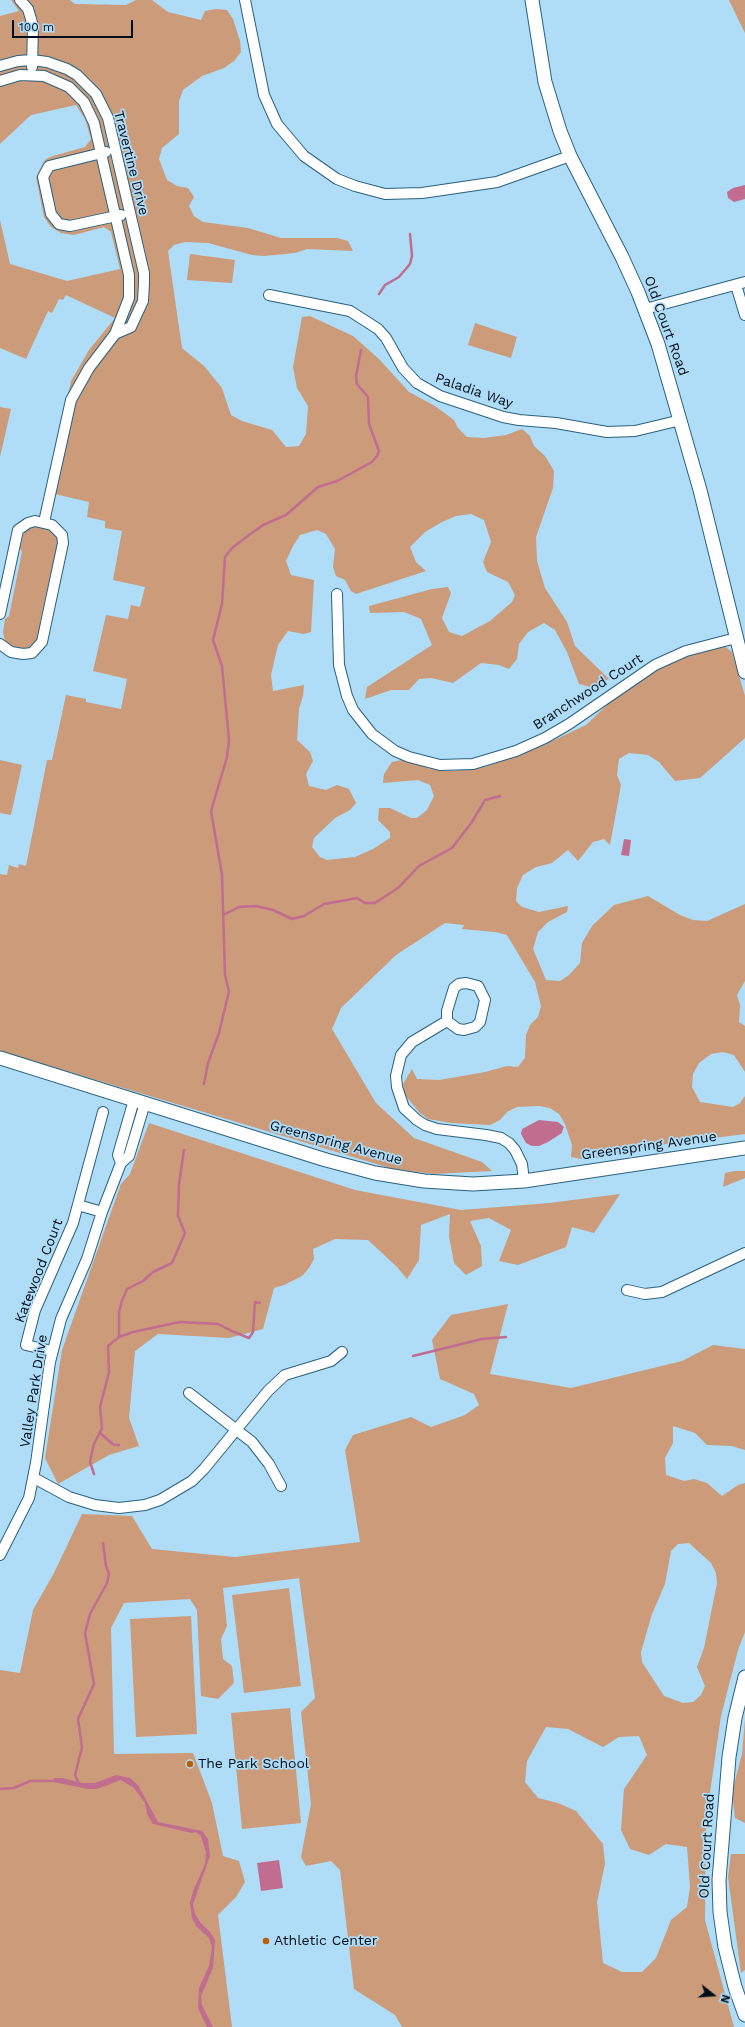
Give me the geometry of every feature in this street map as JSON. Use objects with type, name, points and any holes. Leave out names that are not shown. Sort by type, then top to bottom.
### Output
[{"type":"main road","name":"Old Court Road","points":[[532,0],[545,82],[558,125],[570,156],[622,257],[645,309],[681,420],[745,672]]},
{"type":"main road","name":"Greenspring Avenue","points":[[0,1058],[326,1160],[375,1173],[448,1183],[496,1183],[524,1181],[745,1148]]},
{"type":"main road","name":"Old Court Road","points":[[745,1677],[735,1718],[729,1758],[719,1880],[720,1912],[725,1947],[735,1987],[745,2015]]},
{"type":"street","points":[[20,0],[28,9],[33,22],[32,75]]},
{"type":"street","points":[[245,0],[264,95],[277,124],[304,156],[337,179],[355,186],[385,194],[422,193],[498,182],[570,156]]},
{"type":"street","name":"Travertine Drive","points":[[0,66],[18,61],[32,60],[47,62],[67,69],[87,84],[96,94],[108,118],[114,150],[144,272],[143,301],[131,327],[115,334]]},
{"type":"street","name":"Travertine Drive","points":[[0,81],[20,75],[44,76],[61,82],[69,87],[84,102],[94,123],[130,284],[129,298],[115,334],[89,368],[71,400],[44,522]]},
{"type":"street","points":[[114,150],[55,164],[46,171],[44,184],[51,214],[59,224],[70,226],[130,214]]},
{"type":"street","points":[[645,309],[740,283],[745,316]]},
{"type":"street","name":"Paladia Way","points":[[269,295],[350,311],[378,329],[386,338],[403,368],[417,383],[440,396],[502,417],[519,420],[556,422],[608,432],[635,431],[681,420]]},
{"type":"street","points":[[0,614],[18,530],[28,523],[44,522],[58,529],[62,535],[63,543],[42,642],[32,652],[23,654],[11,652],[0,644]]},
{"type":"street","name":"Branchwood Court","points":[[337,594],[339,665],[347,696],[353,710],[372,734],[389,747],[409,757],[440,765],[473,764],[492,760],[528,746],[569,724],[655,665],[686,651],[736,638]]},
{"type":"street","points":[[466,983],[478,986],[485,1000],[480,1022],[470,1030],[464,1030],[452,1026],[447,1021],[447,1011],[454,988],[459,984],[466,983]]},
{"type":"street","points":[[447,1021],[412,1042],[401,1055],[396,1076],[397,1087],[404,1108],[417,1120],[436,1129],[501,1138],[509,1143],[515,1150],[522,1164],[524,1181]]},
{"type":"street","name":"Valley Park Drive","points":[[0,1555],[24,1512],[29,1498],[34,1478],[52,1351],[61,1319],[85,1266],[102,1212],[121,1163],[118,1155],[140,1102]]},
{"type":"street","name":"Katewood Court","points":[[52,1351],[26,1345],[35,1310],[65,1242],[78,1205],[103,1112]]},
{"type":"street","points":[[78,1205],[102,1212]]},
{"type":"street","points":[[627,1290],[645,1294],[662,1292],[745,1253]]},
{"type":"street","points":[[34,1478],[69,1497],[95,1505],[119,1508],[145,1505],[160,1500],[192,1481],[204,1469],[268,1391],[285,1375],[330,1361],[342,1352]]},
{"type":"street","points":[[189,1393],[237,1429],[261,1452],[281,1486]]},
{"type":"shaded area","points":[[11,0],[70,0],[75,4],[126,5],[136,0],[152,0],[168,12],[201,20],[205,11],[216,9],[227,10],[233,19],[240,41],[241,52],[234,61],[224,68],[202,76],[183,90],[179,101],[179,134],[162,148],[159,159],[167,180],[177,186],[188,188],[194,197],[189,206],[194,216],[203,222],[248,228],[281,238],[337,238],[348,241],[353,251],[307,249],[295,253],[264,256],[252,255],[208,243],[185,242],[174,245],[168,251],[182,348],[204,366],[222,388],[231,415],[242,421],[272,430],[286,447],[299,446],[306,434],[308,406],[297,388],[293,367],[302,317],[310,316],[353,336],[379,359],[409,392],[435,406],[454,420],[458,428],[467,437],[484,438],[506,435],[522,429],[530,436],[534,446],[545,456],[554,471],[553,488],[536,537],[537,561],[545,588],[567,622],[575,646],[609,679],[590,687],[579,684],[567,652],[555,630],[544,623],[528,632],[519,644],[517,659],[509,669],[499,665],[481,663],[453,683],[431,678],[419,679],[409,690],[391,690],[365,699],[367,687],[432,645],[421,619],[404,612],[370,613],[369,606],[432,589],[448,587],[451,593],[442,618],[449,632],[462,636],[490,621],[512,602],[515,595],[508,582],[487,572],[483,562],[491,542],[484,520],[471,514],[456,516],[442,522],[425,532],[410,547],[416,562],[426,571],[356,594],[351,591],[345,580],[336,576],[333,567],[335,549],[326,534],[317,530],[300,535],[293,546],[286,561],[291,575],[314,580],[311,632],[304,634],[288,631],[278,645],[271,675],[273,691],[304,685],[303,696],[299,709],[297,740],[310,752],[313,761],[306,774],[309,786],[326,790],[337,785],[349,789],[356,803],[350,810],[335,818],[314,838],[312,847],[320,857],[327,860],[355,857],[373,849],[390,838],[390,832],[378,820],[379,808],[390,808],[411,818],[417,818],[427,810],[434,796],[430,785],[418,780],[383,783],[384,774],[392,762],[402,760],[431,769],[453,771],[485,767],[537,748],[586,725],[626,687],[658,669],[697,652],[723,645],[732,652],[745,696],[745,738],[700,778],[675,781],[659,762],[648,755],[629,753],[619,759],[617,775],[621,785],[610,845],[604,839],[593,842],[578,861],[568,850],[552,863],[536,867],[523,875],[517,888],[516,901],[522,907],[539,912],[568,906],[567,912],[548,922],[538,932],[533,949],[546,980],[560,981],[569,975],[580,963],[582,943],[592,926],[614,905],[648,896],[680,915],[693,920],[707,921],[745,904],[745,981],[737,995],[740,1005],[739,1022],[745,1026],[745,1072],[734,1055],[723,1052],[711,1054],[699,1063],[693,1074],[692,1087],[700,1102],[733,1107],[740,1103],[745,1096],[745,1134],[659,1145],[603,1157],[581,1159],[571,1157],[572,1145],[565,1124],[559,1114],[550,1108],[539,1106],[517,1107],[507,1112],[500,1120],[490,1125],[451,1123],[428,1119],[419,1112],[405,1095],[403,1084],[412,1069],[417,1079],[439,1080],[485,1072],[507,1066],[518,1067],[525,1058],[526,1035],[530,1025],[538,1017],[541,1006],[535,982],[507,935],[495,932],[462,929],[464,925],[445,923],[396,955],[341,1008],[332,1029],[376,1103],[414,1138],[482,1162],[492,1171],[433,1174],[393,1169],[0,1051],[0,874],[7,875],[9,865],[18,868],[19,864],[26,866],[47,760],[52,760],[66,695],[86,699],[86,702],[121,709],[127,679],[93,671],[106,615],[128,619],[131,605],[140,607],[145,587],[113,580],[122,531],[105,528],[105,521],[87,517],[89,502],[46,492],[71,381],[89,350],[115,318],[66,295],[63,300],[59,299],[52,313],[48,311],[26,359],[0,348],[0,220],[10,264],[67,281],[120,269],[111,232],[104,227],[74,235],[61,233],[51,227],[44,217],[36,177],[43,163],[46,159],[53,156],[85,147],[91,139],[85,119],[76,105],[31,115],[0,144],[0,16],[19,11]]},
{"type":"shaded area","points":[[729,0],[745,0],[745,33],[739,21]]},
{"type":"shaded area","points":[[745,185],[745,199],[734,202],[728,198],[727,192],[733,188]]},
{"type":"shaded area","points":[[190,254],[235,260],[232,283],[187,280]]},
{"type":"shaded area","points":[[475,323],[517,337],[511,358],[468,345]]},
{"type":"shaded area","points":[[0,407],[11,409],[0,457]]},
{"type":"shaded area","points":[[34,525],[44,526],[59,535],[58,556],[54,559],[40,622],[42,627],[37,644],[26,650],[10,646],[5,641],[3,632],[5,619],[9,616],[22,552],[20,548],[23,535],[28,528]]},
{"type":"shaded area","points":[[0,760],[22,765],[11,815],[0,813]]},
{"type":"shaded area","points":[[624,839],[631,840],[629,856],[621,855]]},
{"type":"shaded area","points":[[539,1120],[558,1122],[564,1127],[562,1133],[548,1142],[539,1146],[532,1146],[526,1143],[521,1134],[522,1129]]},
{"type":"shaded area","points":[[149,1123],[355,1190],[461,1210],[549,1203],[620,1194],[594,1233],[572,1227],[566,1247],[518,1265],[499,1261],[511,1230],[489,1218],[470,1221],[481,1246],[482,1266],[466,1275],[454,1263],[449,1236],[450,1214],[421,1225],[419,1260],[407,1279],[397,1267],[368,1240],[335,1239],[313,1249],[314,1259],[302,1276],[274,1288],[263,1329],[229,1338],[158,1334],[135,1351],[129,1418],[139,1446],[109,1455],[58,1484],[45,1458],[62,1350],[121,1184],[130,1174]]},
{"type":"shaded area","points":[[745,1171],[745,1178],[723,1187],[725,1173]]},
{"type":"shaded area","points":[[508,1304],[490,1374],[571,1388],[682,1361],[713,1345],[745,1349],[745,1450],[732,1446],[707,1445],[695,1433],[673,1426],[673,1443],[665,1458],[666,1475],[684,1481],[694,1479],[707,1483],[722,1496],[738,1485],[745,1483],[745,1632],[738,1650],[721,1716],[706,1821],[705,1920],[734,2027],[402,2027],[395,2015],[354,1989],[340,1870],[331,1861],[306,1866],[301,1857],[311,1804],[301,1712],[315,1698],[299,1578],[223,1588],[227,1626],[221,1639],[223,1659],[232,1666],[234,1683],[218,1699],[201,1696],[197,1610],[190,1599],[124,1603],[111,1628],[114,1754],[193,1753],[212,1803],[223,1856],[239,1861],[245,1882],[236,1897],[218,1915],[232,2027],[0,2027],[0,1670],[20,1673],[33,1610],[54,1573],[82,1514],[132,1516],[152,1549],[235,1557],[360,1542],[345,1450],[353,1435],[411,1417],[431,1427],[465,1415],[479,1405],[474,1394],[440,1379],[432,1340],[451,1315]],"holes":[[[689,1543],[711,1563],[716,1573],[717,1583],[704,1648],[697,1667],[705,1686],[701,1695],[693,1702],[683,1703],[664,1696],[642,1662],[641,1652],[652,1614],[665,1584],[671,1551],[678,1544]],[[546,1727],[568,1729],[603,1747],[619,1737],[639,1736],[647,1755],[624,1789],[621,1830],[630,1849],[649,1855],[666,1844],[687,1847],[690,1887],[687,1907],[671,1920],[656,1958],[642,1972],[622,1972],[603,1963],[597,1902],[605,1864],[603,1844],[576,1811],[558,1803],[538,1798],[525,1782],[527,1761]]]},
{"type":"shaded area","points":[[289,1588],[301,1686],[244,1693],[232,1595]]},
{"type":"shaded area","points":[[191,1616],[197,1734],[136,1737],[130,1619]]},
{"type":"shaded area","points":[[290,1708],[301,1823],[242,1829],[231,1713]]},
{"type":"shaded area","points":[[745,1719],[745,1823],[735,1818],[732,1792],[742,1754]]},
{"type":"shaded area","points":[[116,1775],[130,1778],[138,1785],[158,1822],[202,1831],[208,1839],[210,1856],[193,1904],[195,1914],[215,1940],[213,1968],[201,1996],[202,2005],[213,2027],[207,2027],[198,2008],[199,1988],[209,1966],[212,1947],[209,1938],[196,1926],[192,1918],[190,1903],[193,1891],[205,1864],[206,1853],[201,1836],[196,1832],[192,1833],[153,1824],[147,1814],[145,1803],[134,1788],[121,1780],[97,1789],[88,1789],[53,1782],[54,1778],[63,1778],[82,1783],[95,1783]]},
{"type":"shaded area","points":[[731,1854],[745,1854],[745,1970],[741,1973],[728,1877]]},
{"type":"shaded area","points":[[279,1860],[283,1888],[261,1891],[257,1863]]},
{"type":"waterway","points":[[379,294],[385,285],[399,277],[410,264],[412,256],[410,234]]},
{"type":"waterway","points":[[204,1084],[208,1063],[219,1033],[229,991],[225,975],[222,875],[211,811],[227,757],[229,740],[222,666],[213,640],[222,604],[225,557],[232,548],[249,535],[263,525],[286,515],[318,487],[337,481],[372,462],[377,456],[379,451],[369,424],[368,397],[357,384],[356,376],[361,350]]},
{"type":"waterway","points":[[223,915],[239,907],[256,906],[273,910],[292,919],[304,916],[324,904],[357,898],[365,903],[375,903],[398,888],[419,866],[452,848],[472,822],[485,800],[500,796]]},
{"type":"waterway","points":[[94,1474],[90,1462],[94,1444],[102,1428],[100,1407],[109,1372],[108,1346],[119,1337],[119,1312],[122,1301],[127,1289],[143,1281],[153,1272],[172,1263],[185,1233],[178,1216],[179,1184],[184,1150]]},
{"type":"waterway","points":[[119,1337],[133,1332],[180,1322],[218,1324],[249,1338],[253,1332],[255,1302],[260,1303]]},
{"type":"waterway","points":[[413,1356],[482,1339],[506,1337]]},
{"type":"waterway","points":[[100,1433],[114,1445],[119,1445]]},
{"type":"waterway","points":[[79,1784],[75,1775],[82,1747],[78,1719],[94,1684],[85,1633],[90,1614],[107,1583],[109,1574],[106,1566],[103,1543]]},
{"type":"waterway","points":[[0,1789],[14,1788],[30,1781],[56,1781]]},
{"type":"place","name":"The Park School","points":[[190,1764]]},
{"type":"place","name":"Athletic Center","points":[[266,1941]]}]
